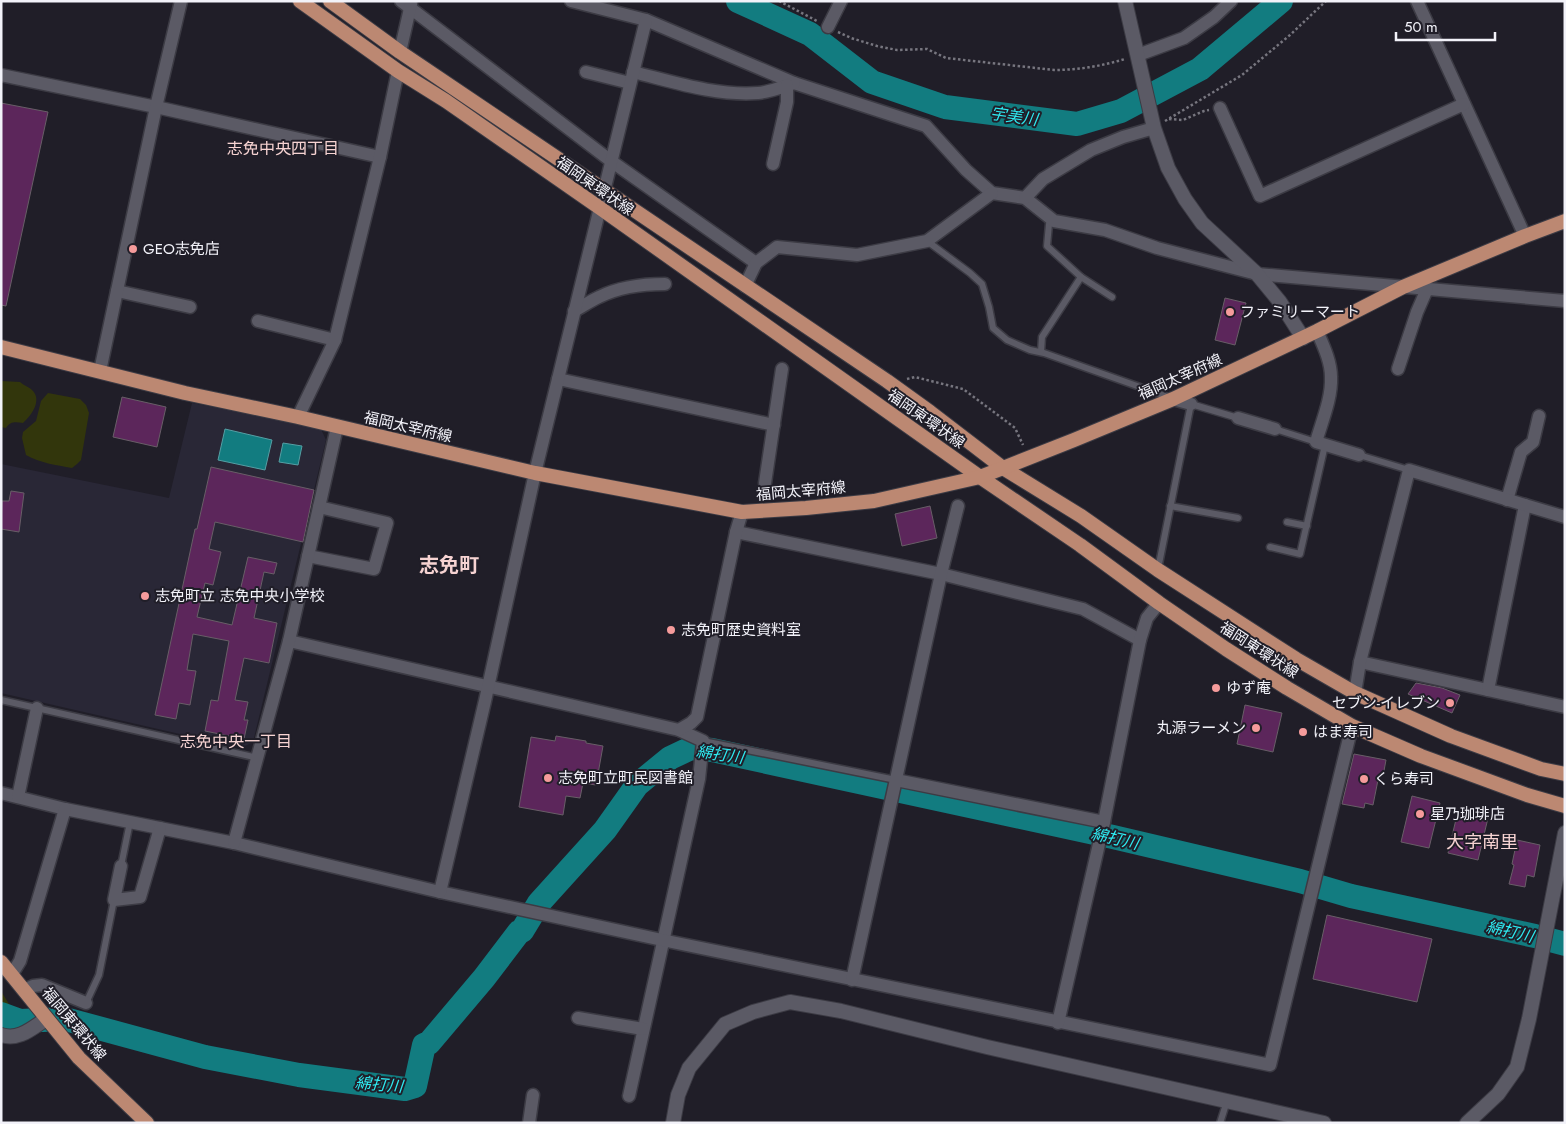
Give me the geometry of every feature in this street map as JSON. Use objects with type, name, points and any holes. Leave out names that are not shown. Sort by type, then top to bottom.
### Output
[{"type":"main road","name":"福岡東環状線","points":[[300,1],[398,71],[600,208],[980,477],[1080,545],[1159,603],[1287,688],[1352,726],[1420,756],[1527,795],[1565,806]]},
{"type":"main road","name":"福岡東環状線","points":[[330,1],[400,52],[892,385],[1003,468],[1081,516],[1158,570],[1296,659],[1355,693],[1450,736],[1540,769],[1565,774]]},
{"type":"main road","name":"福岡太宰府線","points":[[1,347],[535,474],[742,512],[806,508],[874,501],[980,477],[1173,399],[1318,331],[1403,287],[1565,221]]},
{"type":"main road","name":"福岡東環状線","points":[[1,962],[79,1058],[147,1123]]},
{"type":"street","points":[[100,371],[156,107],[181,1]]},
{"type":"street","points":[[571,1],[646,20],[790,84],[859,103],[926,126],[966,170],[992,193],[1025,198],[1054,221],[1105,230],[1157,248],[1257,274],[1565,301]]},
{"type":"street","points":[[828,27],[841,1]]},
{"type":"street","points":[[1126,1],[1154,125],[1168,168],[1184,199],[1202,223],[1257,274],[1280,302],[1303,338]]},
{"type":"street","points":[[1139,60],[1184,38],[1214,17],[1231,1]]},
{"type":"street","points":[[1417,1],[1525,236]]},
{"type":"street","points":[[400,52],[408,4],[611,161],[756,263]]},
{"type":"street","points":[[440,892],[535,474],[646,20]]},
{"type":"street","points":[[298,417],[335,340],[380,157],[398,71]]},
{"type":"street","points":[[586,72],[731,93],[759,93],[790,84]]},
{"type":"street","points":[[1,75],[156,107],[380,157]]},
{"type":"street","points":[[773,164],[790,84]]},
{"type":"street","points":[[1220,108],[1260,196],[1464,104]]},
{"type":"street","points":[[1025,198],[1043,179],[1090,150],[1154,125]]},
{"type":"street","points":[[746,286],[756,263],[777,247],[857,255],[927,240],[992,193]]},
{"type":"street","points":[[574,311],[599,297],[623,289],[644,284],[665,284]]},
{"type":"street","points":[[1398,369],[1417,312],[1427,289]]},
{"type":"street","points":[[117,291],[190,308]]},
{"type":"street","points":[[258,321],[335,340]]},
{"type":"street","points":[[1318,331],[1327,354],[1332,376],[1321,443],[1359,455]]},
{"type":"street","points":[[765,484],[782,369]]},
{"type":"street","points":[[558,379],[774,425]]},
{"type":"street","points":[[1173,399],[1191,404]]},
{"type":"street","points":[[1507,500],[1520,452],[1533,442],[1540,416]]},
{"type":"street","points":[[1238,418],[1275,429]]},
{"type":"street","points":[[234,843],[289,641],[337,426]]},
{"type":"street","points":[[1355,693],[1360,662],[1409,470],[1565,517]]},
{"type":"street","points":[[1488,690],[1525,505]]},
{"type":"street","points":[[852,980],[941,574],[958,506]]},
{"type":"street","points":[[308,556],[374,569],[387,522],[319,507]]},
{"type":"street","points":[[678,730],[691,723],[697,717],[736,532],[742,512]]},
{"type":"street","points":[[736,532],[941,574],[1083,609],[1140,640]]},
{"type":"street","points":[[1058,1023],[1104,822],[1140,640],[1147,618],[1159,603]]},
{"type":"street","points":[[289,641],[678,730],[703,741],[699,779],[629,1096]]},
{"type":"street","points":[[1360,662],[1565,707]]},
{"type":"street","points":[[18,797],[37,708]]},
{"type":"street","points":[[1,793],[64,809],[234,843],[440,892],[662,940],[1058,1023],[1270,1065],[1352,726]]},
{"type":"street","points":[[896,780],[1104,822]]},
{"type":"street","points":[[12,974],[20,961],[64,809]]},
{"type":"street","points":[[121,866],[114,900],[140,897],[160,828]]},
{"type":"street","points":[[1475,1120],[1498,1094],[1517,1068],[1529,1019],[1565,834]]},
{"type":"street","points":[[24,990],[42,985],[86,1003]]},
{"type":"street","points":[[673,1123],[678,1095],[690,1068],[725,1024],[753,1012],[790,1002],[841,1011],[988,1047],[1324,1123]]},
{"type":"street","points":[[578,1018],[643,1030]]},
{"type":"street","points":[[1,1035],[8,1037],[22,1035],[46,1019]]},
{"type":"street","points":[[529,1123],[534,1095]]},
{"type":"lane","points":[[1052,219],[1049,224],[1047,246],[1081,277],[1112,298]]},
{"type":"lane","points":[[927,240],[982,284],[993,328],[1007,340],[1030,350],[1041,352],[1173,399]]},
{"type":"lane","points":[[1041,352],[1042,337],[1081,277]]},
{"type":"lane","points":[[1158,570],[1191,404],[1238,418]]},
{"type":"lane","points":[[1270,548],[1300,554],[1307,526],[1321,443],[1275,429]]},
{"type":"lane","points":[[1359,455],[1409,470]]},
{"type":"lane","points":[[1170,506],[1238,518]]},
{"type":"lane","points":[[1287,522],[1307,526]]},
{"type":"lane","points":[[1,700],[258,758]]},
{"type":"lane","points":[[703,741],[896,780]]},
{"type":"lane","points":[[121,866],[130,822]]},
{"type":"lane","points":[[86,1003],[99,975],[114,900]]},
{"type":"lane","points":[[1220,1123],[1227,1100]]},
{"type":"path","points":[[779,1],[851,38],[897,50],[928,49],[946,58],[1054,70],[1070,70],[1139,60]]},
{"type":"path","points":[[1154,125],[1168,119],[1242,75],[1326,1]]},
{"type":"path","points":[[1168,119],[1183,120],[1204,111],[1220,108]]},
{"type":"path","points":[[892,385],[915,377],[963,389],[1015,428],[1030,458]]},
{"type":"shaded area","name":"志免町立 志免中央小学校","points":[[192,403],[320,427],[326,440],[253,742],[241,748],[1,693],[1,464],[169,498]]},
{"type":"green space","points":[[1,381],[20,382],[32,390],[35,395],[36,404],[23,423],[9,424],[6,428],[1,427]]},
{"type":"green space","points":[[48,393],[80,399],[86,405],[89,413],[81,460],[72,468],[42,462],[26,455],[22,438],[23,432],[36,421],[41,401]]},
{"type":"green space","points":[[1,991],[17,1017],[1,1013]]},
{"type":"water","points":[[225,429],[272,440],[265,470],[218,460]]},
{"type":"water","points":[[283,443],[302,446],[298,465],[279,462]]},
{"type":"building","points":[[1,103],[48,112],[6,306],[1,305]]},
{"type":"building","points":[[1225,298],[1246,303],[1235,345],[1215,340]]},
{"type":"building","points":[[122,397],[166,407],[157,447],[113,437]]},
{"type":"building","points":[[211,467],[314,490],[303,542],[215,522],[209,549],[221,552],[213,585],[205,583],[197,617],[232,625],[248,557],[277,563],[274,574],[264,572],[254,618],[277,623],[269,663],[244,658],[235,700],[248,702],[244,720],[248,720],[244,739],[205,731],[211,700],[218,701],[229,641],[193,634],[187,670],[196,671],[190,705],[179,703],[176,719],[155,715],[195,529],[197,529]]},
{"type":"building","points":[[11,491],[24,493],[19,532],[1,529],[2,501],[9,501]]},
{"type":"building","points":[[930,506],[937,538],[902,546],[895,514]]},
{"type":"building","points":[[1416,683],[1442,688],[1460,695],[1452,713],[1408,694]]},
{"type":"building","points":[[1245,705],[1282,713],[1273,752],[1237,744]]},
{"type":"building","points":[[556,736],[603,746],[596,785],[583,783],[580,798],[566,796],[563,815],[519,807],[531,737],[555,741]]},
{"type":"building","points":[[1354,754],[1386,760],[1383,776],[1379,775],[1373,805],[1365,803],[1364,808],[1342,804]]},
{"type":"building","points":[[1412,796],[1440,803],[1429,848],[1401,842]]},
{"type":"building","points":[[1458,811],[1488,818],[1478,860],[1448,853]]},
{"type":"building","points":[[1517,840],[1540,845],[1534,877],[1527,875],[1525,887],[1509,884],[1514,865],[1512,864]]},
{"type":"building","points":[[1327,915],[1432,939],[1417,1002],[1313,979]]},
{"type":"waterway","name":"宇美川","points":[[738,1],[810,34],[872,82],[945,107],[1077,124],[1121,111],[1200,69],[1281,1]]},
{"type":"waterway","name":"綿打川","points":[[1,1014],[20,1021],[65,1019],[205,1057],[299,1075],[405,1089],[415,1086],[424,1045],[429,1043],[484,978],[519,932],[522,931],[539,903],[605,830],[637,785],[670,758],[691,748],[712,750],[1113,837],[1300,881],[1351,896],[1565,944]]},
{"type":"place","name":"GEO志免店","points":[[133,249]]},
{"type":"place","name":"ファミリーマート","points":[[1230,312]]},
{"type":"place","name":"志免町立 志免中央小学校","points":[[145,596]]},
{"type":"place","name":"志免町歴史資料室","points":[[671,630]]},
{"type":"place","name":"ゆず庵","points":[[1216,688]]},
{"type":"place","name":"セブン-イレブン","points":[[1450,703]]},
{"type":"place","name":"丸源ラーメン","points":[[1256,728]]},
{"type":"place","name":"はま寿司","points":[[1303,732]]},
{"type":"place","name":"志免町立町民図書館","points":[[548,778]]},
{"type":"place","name":"くら寿司","points":[[1364,779]]},
{"type":"place","name":"星乃珈琲店","points":[[1420,814]]},
{"type":"district","name":"志免中央四丁目","points":[[283,148]]},
{"type":"district","name":"志免町","points":[[449,565]]},
{"type":"district","name":"志免中央一丁目","points":[[236,741]]},
{"type":"district","name":"大字南里","points":[[1482,842]]}]
